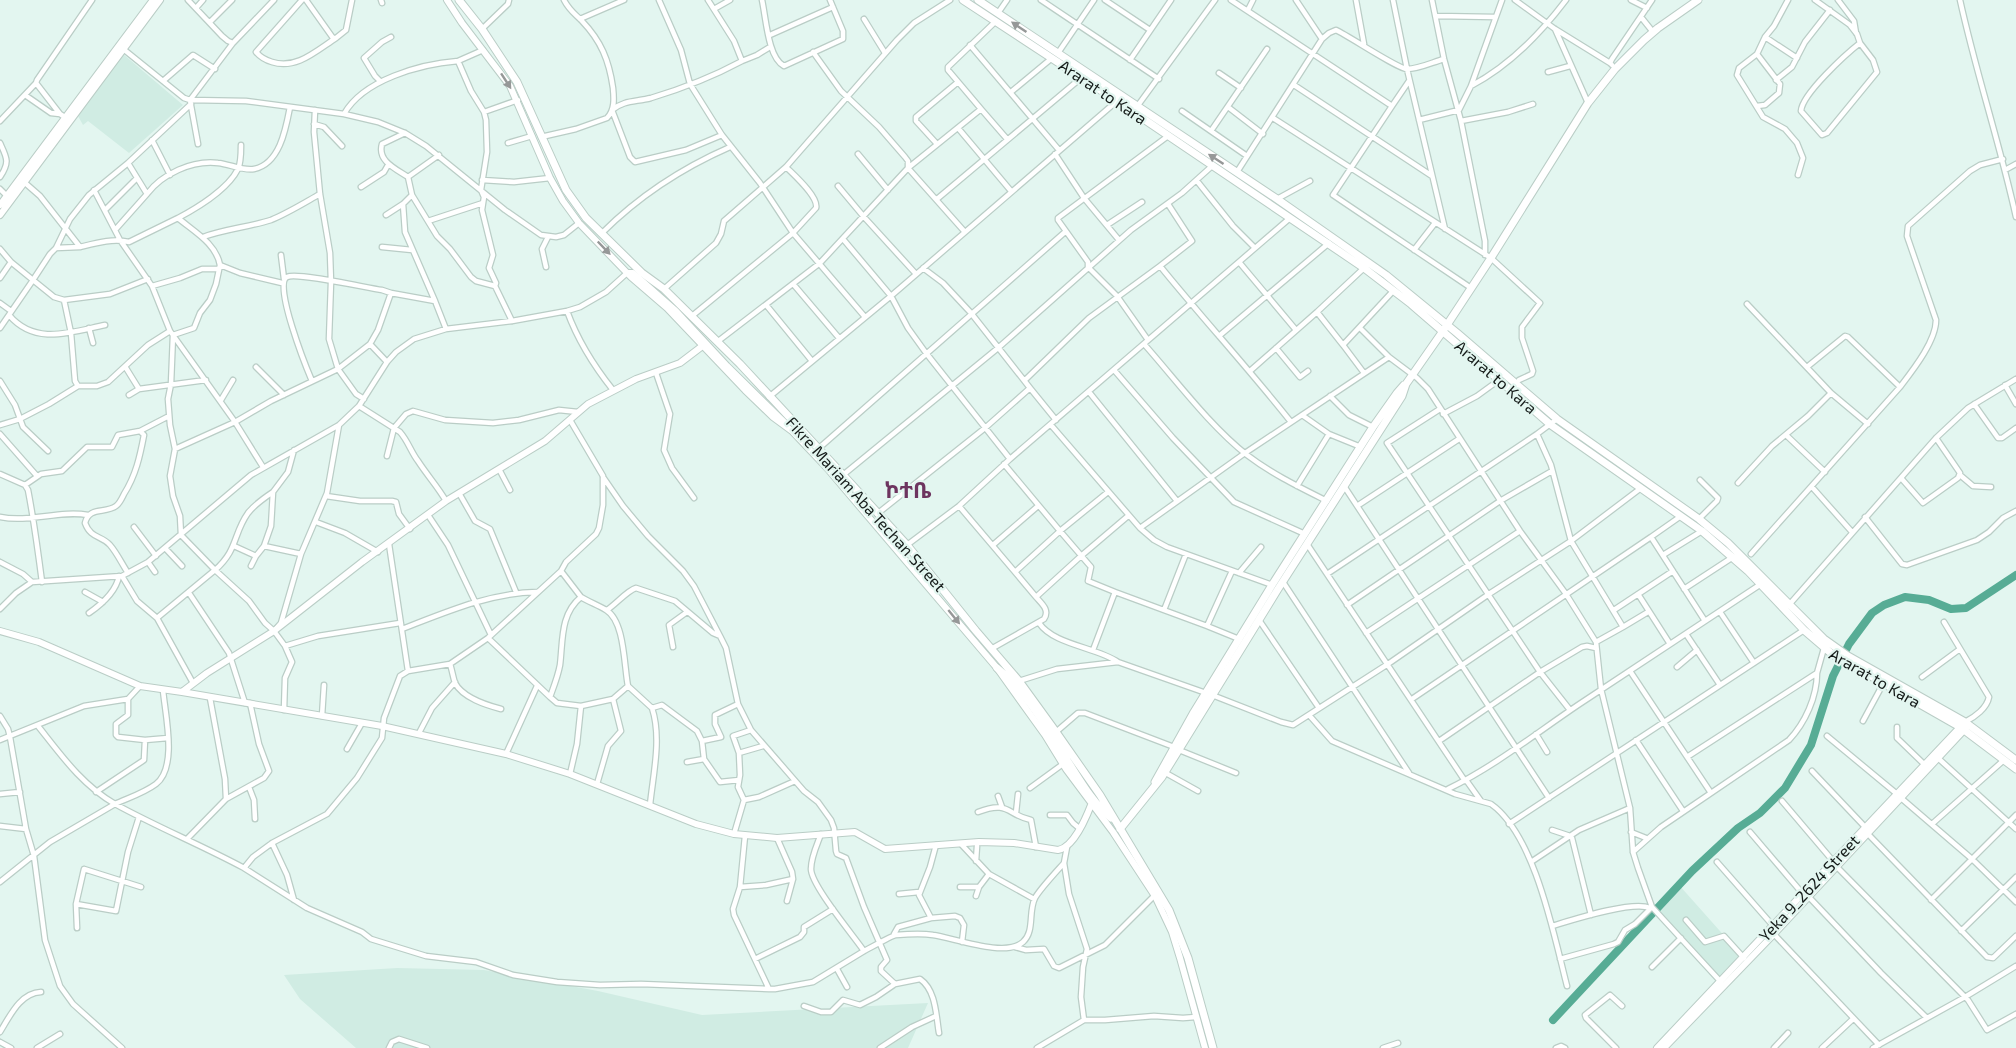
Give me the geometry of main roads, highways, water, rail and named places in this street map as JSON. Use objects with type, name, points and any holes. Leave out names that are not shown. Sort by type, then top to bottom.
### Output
[{"type":"main road","name":"Fikre Mariam Aba Techan Street","points":[[459,0],[482,29],[517,82],[566,190],[586,218],[642,273],[664,289],[692,316],[843,475],[907,545],[1019,681],[1056,732],[1100,795],[1182,941],[1214,1048]]},
{"type":"main road","name":"Ararat to Kara","points":[[963,0],[1237,172],[1386,275],[1554,422]]},
{"type":"main road","name":"Ararat to Kara","points":[[978,0],[1055,56],[1081,78],[1117,101],[1135,109],[1168,136],[1291,217],[1394,290],[1445,328],[1499,380],[1595,452],[1684,513],[1787,607],[1804,630],[1883,684],[1919,699]]},
{"type":"main road","points":[[998,668],[1029,704],[1088,793],[1118,826],[1153,788],[1164,772],[1197,713],[1259,620],[1272,585],[1361,447],[1402,396],[1412,374],[1471,288],[1488,256],[1588,103],[1616,69],[1653,32],[1698,0]]},
{"type":"main road","points":[[785,424],[797,426]]},
{"type":"main road","points":[[1209,694],[1239,639],[1283,582],[1344,486],[1376,429]]},
{"type":"main road","name":"Ararat to Kara","points":[[1595,452],[1641,488],[1699,519],[1728,543],[1823,644]]},
{"type":"main road","name":"Ararat to Kara","points":[[1846,659],[1966,725],[2015,756]]},
{"type":"main road","name":"Ararat to Kara","points":[[1966,725],[2016,769]]},
{"type":"main road","points":[[1153,788],[1157,774],[1176,748]]},
{"type":"waterway","points":[[1553,1020],[1692,871],[1738,828],[1760,813],[1785,788],[1811,745],[1833,676],[1849,644],[1872,613],[1884,605],[1905,597],[1929,600],[1951,609],[1966,608],[2016,575]]},
{"type":"district","name":"ኮተቤ","points":[[908,490]]}]
